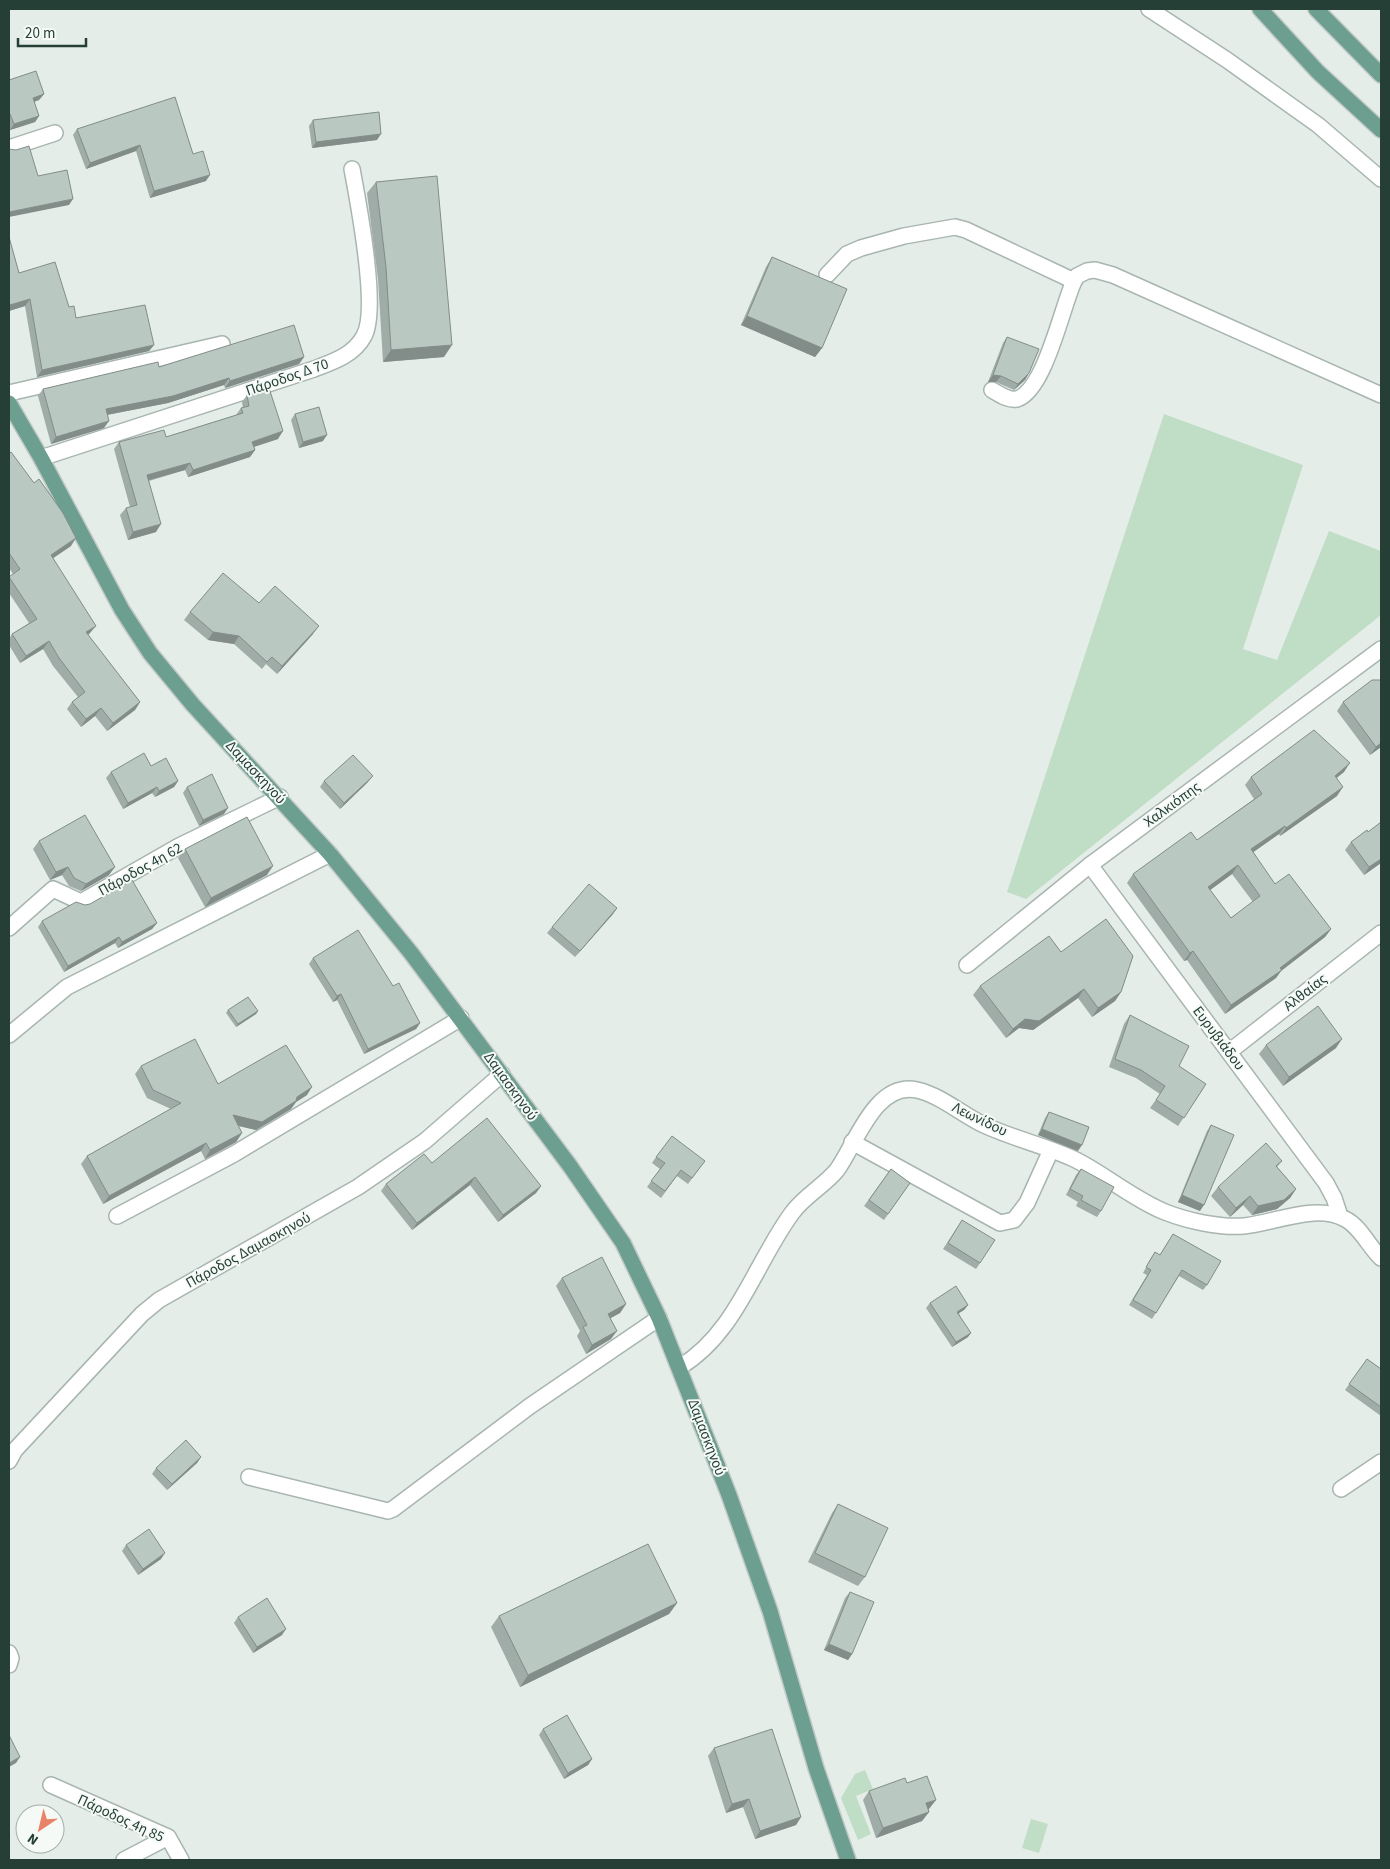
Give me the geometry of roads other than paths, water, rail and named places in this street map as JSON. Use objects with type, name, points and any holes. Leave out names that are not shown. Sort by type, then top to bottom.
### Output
[{"type":"main road","points":[[1260,9],[1318,72],[1381,130]]},
{"type":"main road","points":[[1316,9],[1381,76]]},
{"type":"main road","name":"Δαμασκηνού","points":[[9,403],[41,458],[122,610],[150,653],[193,705],[280,797],[330,854],[411,953],[461,1018],[612,1226],[636,1266],[680,1367],[758,1575],[816,1768],[848,1860]]},
{"type":"street","points":[[1149,9],[1227,60],[1318,125],[1381,179]]},
{"type":"street","points":[[9,148],[55,133]]},
{"type":"street","name":"Πάροδος Δ 70","points":[[41,458],[314,369],[335,361],[351,351],[365,334],[370,312],[365,246],[352,169]]},
{"type":"street","points":[[827,275],[847,254],[862,248],[904,236],[954,227],[966,230],[1074,281]]},
{"type":"street","points":[[992,390],[1016,399],[1033,386],[1049,351],[1074,281],[1077,276],[1087,270],[1095,270],[1113,275],[1381,396]]},
{"type":"street","points":[[9,393],[222,344]]},
{"type":"street","name":"Χαλκιόπης","points":[[967,965],[1090,865],[1381,649]]},
{"type":"street","name":"Πάροδος 4η 62","points":[[9,928],[53,890],[81,902],[179,846],[280,797]]},
{"type":"street","points":[[9,1035],[66,987],[330,854]]},
{"type":"street","name":"Ευρυβιάδου","points":[[1090,865],[1326,1183],[1334,1198],[1340,1216]]},
{"type":"street","name":"Αλθαίας","points":[[1229,1052],[1381,932]]},
{"type":"street","points":[[117,1216],[251,1144],[461,1018]]},
{"type":"street","name":"Πάροδος Δαμασκηνού","points":[[11,1454],[142,1314],[159,1300],[358,1187],[425,1141],[502,1074]]},
{"type":"street","name":"Λεωνίδου","points":[[680,1367],[703,1351],[716,1338],[737,1307],[791,1214],[835,1172],[852,1142],[886,1096],[895,1092],[912,1089],[940,1100],[984,1125],[1051,1150],[1095,1170],[1152,1206],[1197,1221],[1239,1226],[1309,1214],[1340,1216]]},
{"type":"street","points":[[852,1142],[1000,1223],[1014,1220],[1027,1203],[1051,1150]]},
{"type":"street","points":[[1340,1216],[1349,1221],[1381,1258]]},
{"type":"street","points":[[249,1478],[388,1511],[530,1406],[660,1318]]},
{"type":"street","points":[[1342,1489],[1381,1462]]},
{"type":"street","points":[[9,1653],[11,1658],[9,1666]]},
{"type":"street","name":"Πάροδος 4η 85","points":[[51,1785],[168,1837],[182,1860]]},
{"type":"street","points":[[124,1860],[168,1837]]}]
